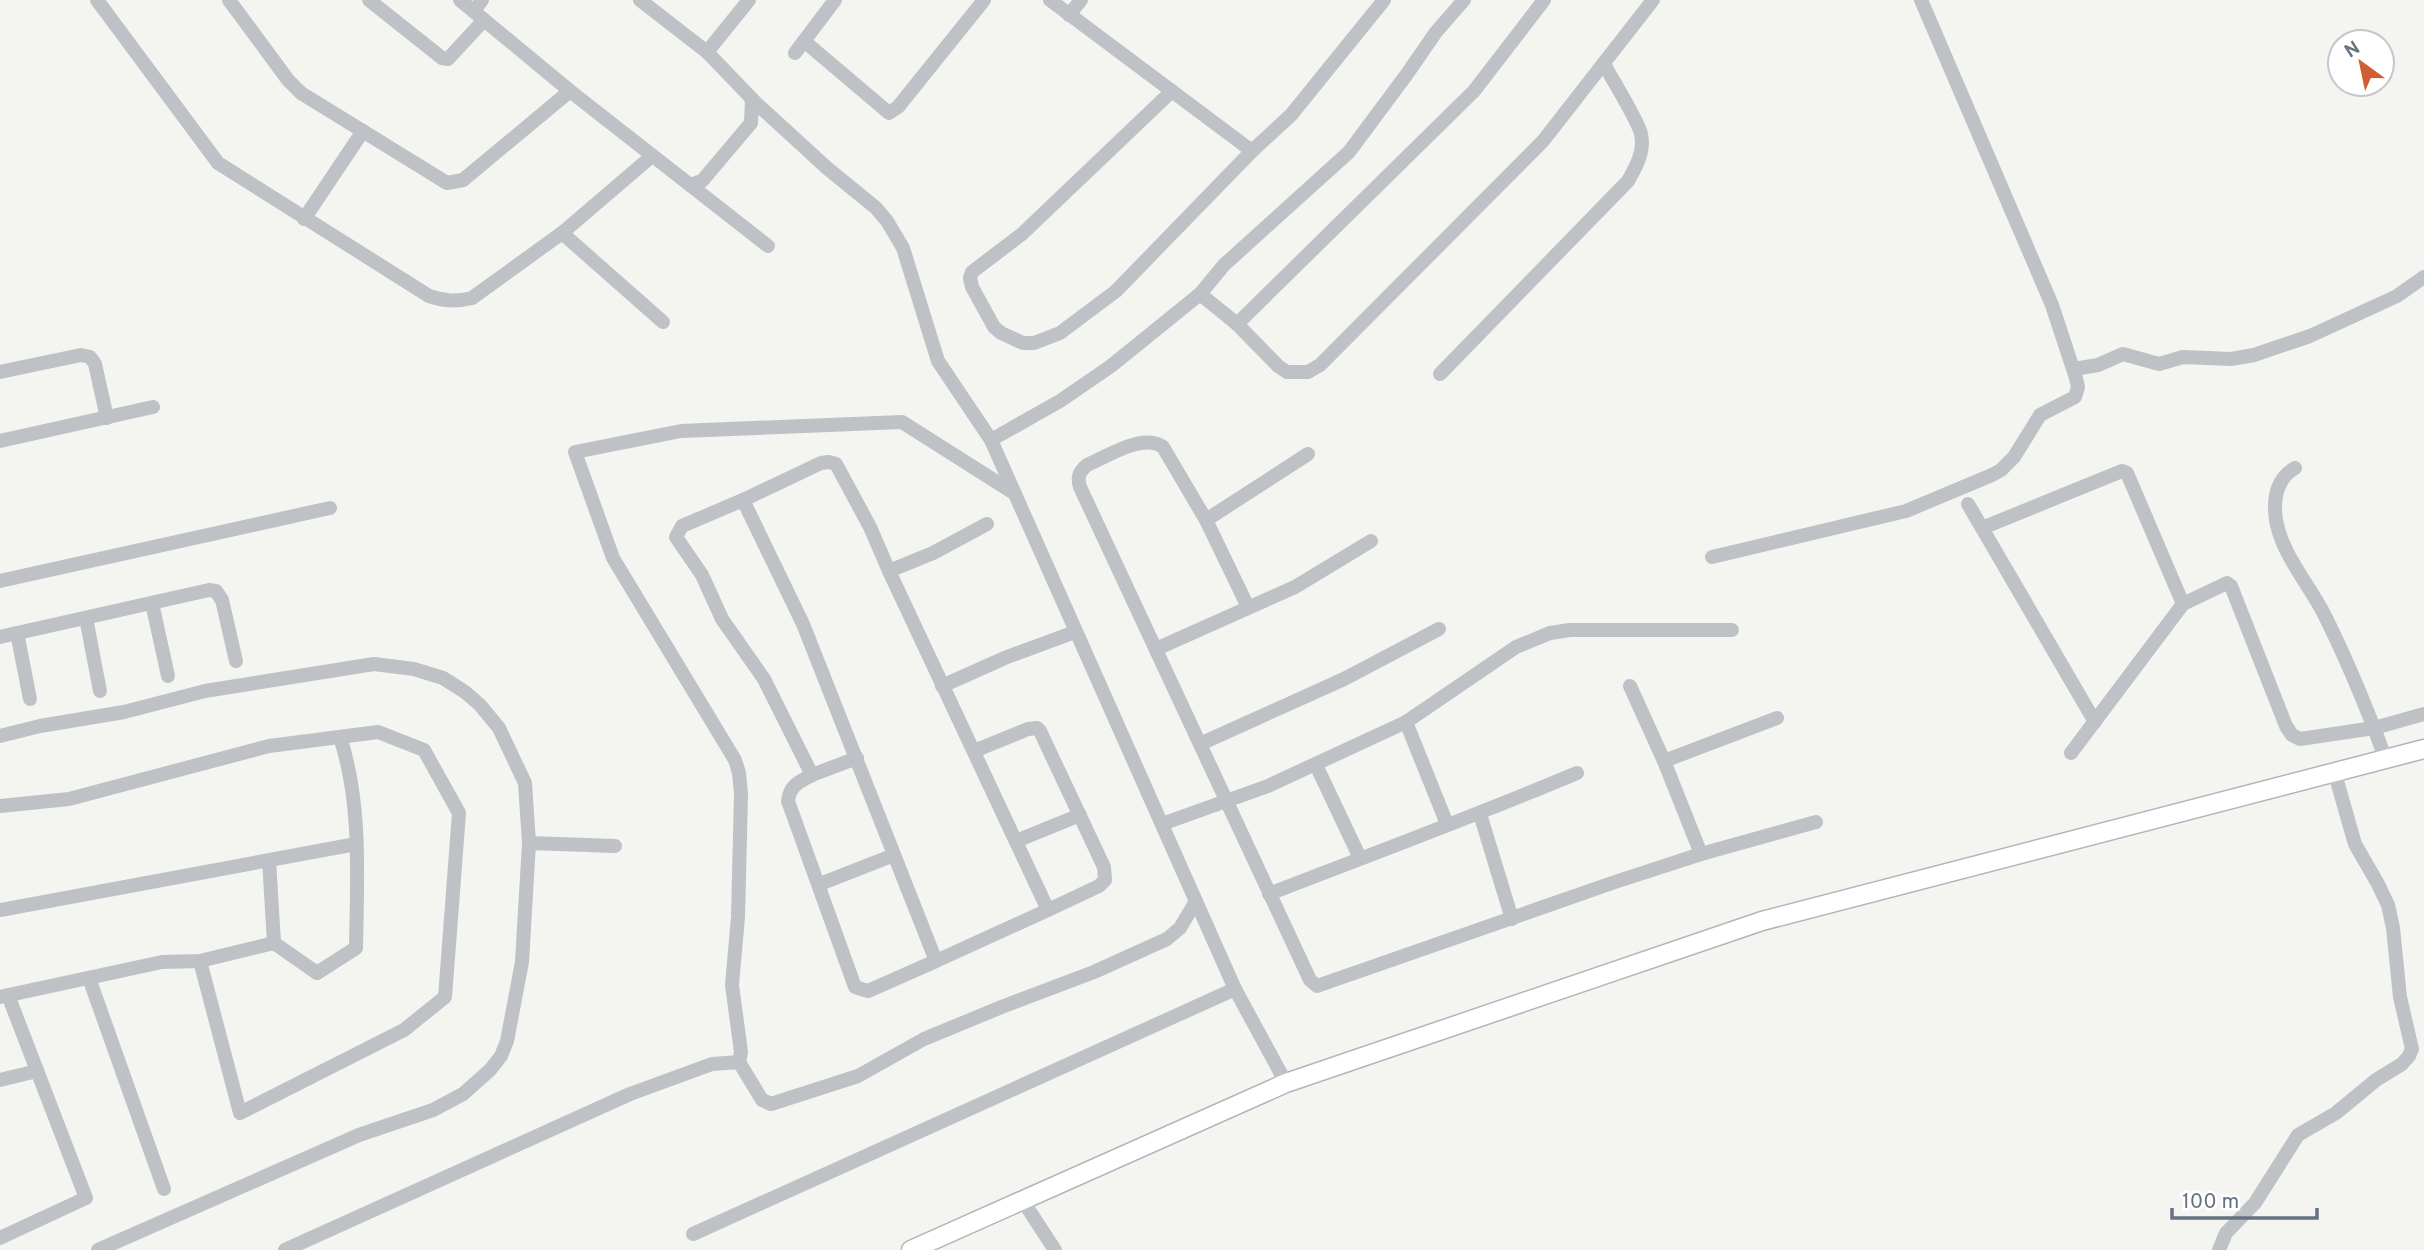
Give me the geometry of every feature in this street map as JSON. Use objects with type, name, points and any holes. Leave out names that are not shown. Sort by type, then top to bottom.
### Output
[{"type":"main road","points":[[911,1250],[1286,1083],[1762,921],[2424,750]]},
{"type":"street","points":[[97,0],[218,163],[429,296],[456,302],[472,298],[562,233],[652,156]]},
{"type":"street","points":[[229,0],[301,93],[447,183],[463,180],[570,91]]},
{"type":"street","points":[[369,0],[442,58],[448,59],[480,10]]},
{"type":"street","points":[[460,0],[480,10],[570,91],[768,246]]},
{"type":"street","points":[[640,0],[707,52],[752,99],[827,168],[876,208],[901,244],[938,361],[991,440],[1236,989],[1286,1083]]},
{"type":"street","points":[[707,52],[748,0]]},
{"type":"street","points":[[835,0],[800,47],[889,113],[898,107],[984,0]]},
{"type":"street","points":[[1050,0],[1252,151]]},
{"type":"street","points":[[1069,15],[1081,0]]},
{"type":"street","points":[[1172,91],[1022,234],[972,272],[972,287],[994,327],[1001,333],[1023,343],[1034,343],[1060,333],[1116,291],[1299,106],[1384,0]]},
{"type":"street","points":[[991,440],[1060,401],[1111,366],[1200,294],[1224,265],[1349,152],[1436,32],[1464,0]]},
{"type":"street","points":[[1237,324],[1474,91],[1544,0]]},
{"type":"street","points":[[1200,294],[1237,324],[1287,372],[1308,372],[1320,365],[1543,141],[1653,0]]},
{"type":"street","points":[[1712,556],[1906,510],[1992,475],[2014,457],[2040,415],[2075,397],[2078,387],[2074,369],[2052,305],[1921,0]]},
{"type":"street","points":[[1440,374],[1628,181],[1635,169],[1641,150],[1641,132],[1604,64]]},
{"type":"street","points":[[690,185],[702,181],[751,123],[752,99]]},
{"type":"street","points":[[304,219],[363,131]]},
{"type":"street","points":[[562,233],[663,322]]},
{"type":"street","points":[[2074,369],[2098,365],[2123,354],[2159,364],[2183,357],[2231,359],[2254,355],[2311,336],[2397,296],[2424,277]]},
{"type":"street","points":[[0,372],[81,355],[90,357],[95,363],[107,418]]},
{"type":"street","points":[[0,441],[153,407]]},
{"type":"street","points":[[1014,493],[902,422],[681,431],[575,452],[613,558],[728,749],[739,773],[741,794],[738,918],[732,985],[741,1052],[739,1062],[762,1100],[771,1104],[858,1076],[924,1039],[1094,972],[1167,939],[1180,928],[1196,901]]},
{"type":"street","points":[[1248,607],[1206,520],[1168,453],[1157,443],[1142,442],[1087,466],[1079,476],[1080,487],[1269,894],[1310,980],[1317,986],[1701,854],[1816,822]]},
{"type":"street","points":[[1206,520],[1308,454]]},
{"type":"street","points":[[812,775],[764,679],[722,619],[702,575],[676,537],[682,526],[821,463],[829,462],[836,464],[870,527],[1048,910]]},
{"type":"street","points":[[2295,467],[2281,481],[2275,497],[2277,522],[2286,549],[2324,615],[2386,760]]},
{"type":"street","points":[[1982,528],[2122,471],[2127,473],[2183,604]]},
{"type":"street","points":[[743,500],[803,624],[936,961]]},
{"type":"street","points":[[1968,504],[2095,722]]},
{"type":"street","points":[[0,581],[330,508]]},
{"type":"street","points":[[890,572],[987,524]]},
{"type":"street","points":[[1156,649],[1307,581],[1371,541]]},
{"type":"street","points":[[2071,753],[2183,604],[2227,583],[2231,586],[2286,726],[2292,735],[2300,740],[2374,728],[2424,714]]},
{"type":"street","points":[[0,637],[209,590],[216,592],[222,600],[236,661]]},
{"type":"street","points":[[152,603],[168,676]]},
{"type":"street","points":[[86,618],[100,691]]},
{"type":"street","points":[[1200,744],[1344,679],[1439,629]]},
{"type":"street","points":[[1162,824],[1226,802],[1316,765],[1406,722],[1516,647],[1550,633],[1570,630],[1732,630]]},
{"type":"street","points":[[942,686],[1007,657],[1075,632]]},
{"type":"street","points":[[17,633],[30,699]]},
{"type":"street","points":[[0,736],[40,726],[124,712],[216,689],[374,664],[414,669],[443,678],[465,692],[499,728],[525,783],[529,843],[522,962],[507,1041],[500,1056],[478,1082],[463,1094],[432,1110],[359,1135],[98,1250]]},
{"type":"street","points":[[1630,686],[1664,761],[1701,854]]},
{"type":"street","points":[[1664,761],[1777,718]]},
{"type":"street","points":[[1406,722],[1447,824]]},
{"type":"street","points":[[857,758],[812,775],[794,785],[789,792],[788,801],[855,987],[868,991],[1048,910],[1099,886],[1105,880],[1104,867],[1044,737],[1037,728],[1028,729],[974,751]]},
{"type":"street","points":[[0,806],[68,799],[269,746],[378,733],[425,750],[459,813],[445,997],[404,1030],[240,1113],[200,961]]},
{"type":"street","points":[[0,1238],[86,1198],[37,1071],[4,996],[162,962],[200,961],[274,943],[317,972],[356,948],[356,844],[348,763],[340,737]]},
{"type":"street","points":[[1316,765],[1360,858]]},
{"type":"street","points":[[1269,894],[1479,814],[1577,773]]},
{"type":"street","points":[[2219,1250],[2227,1233],[2255,1203],[2298,1135],[2336,1113],[2376,1080],[2402,1064],[2412,1049],[2400,998],[2388,905],[2355,844],[2336,774]]},
{"type":"street","points":[[1479,814],[1512,919]]},
{"type":"street","points":[[1016,841],[1080,815]]},
{"type":"street","points":[[529,843],[615,846]]},
{"type":"street","points":[[0,910],[356,844]]},
{"type":"street","points":[[820,884],[894,855]]},
{"type":"street","points":[[269,860],[274,943]]},
{"type":"street","points":[[89,978],[164,1189]]},
{"type":"street","points":[[693,1234],[1236,989]]},
{"type":"street","points":[[285,1250],[629,1094],[712,1064],[739,1062]]},
{"type":"street","points":[[0,1080],[37,1071]]},
{"type":"street","points":[[1023,1201],[1055,1250]]}]
